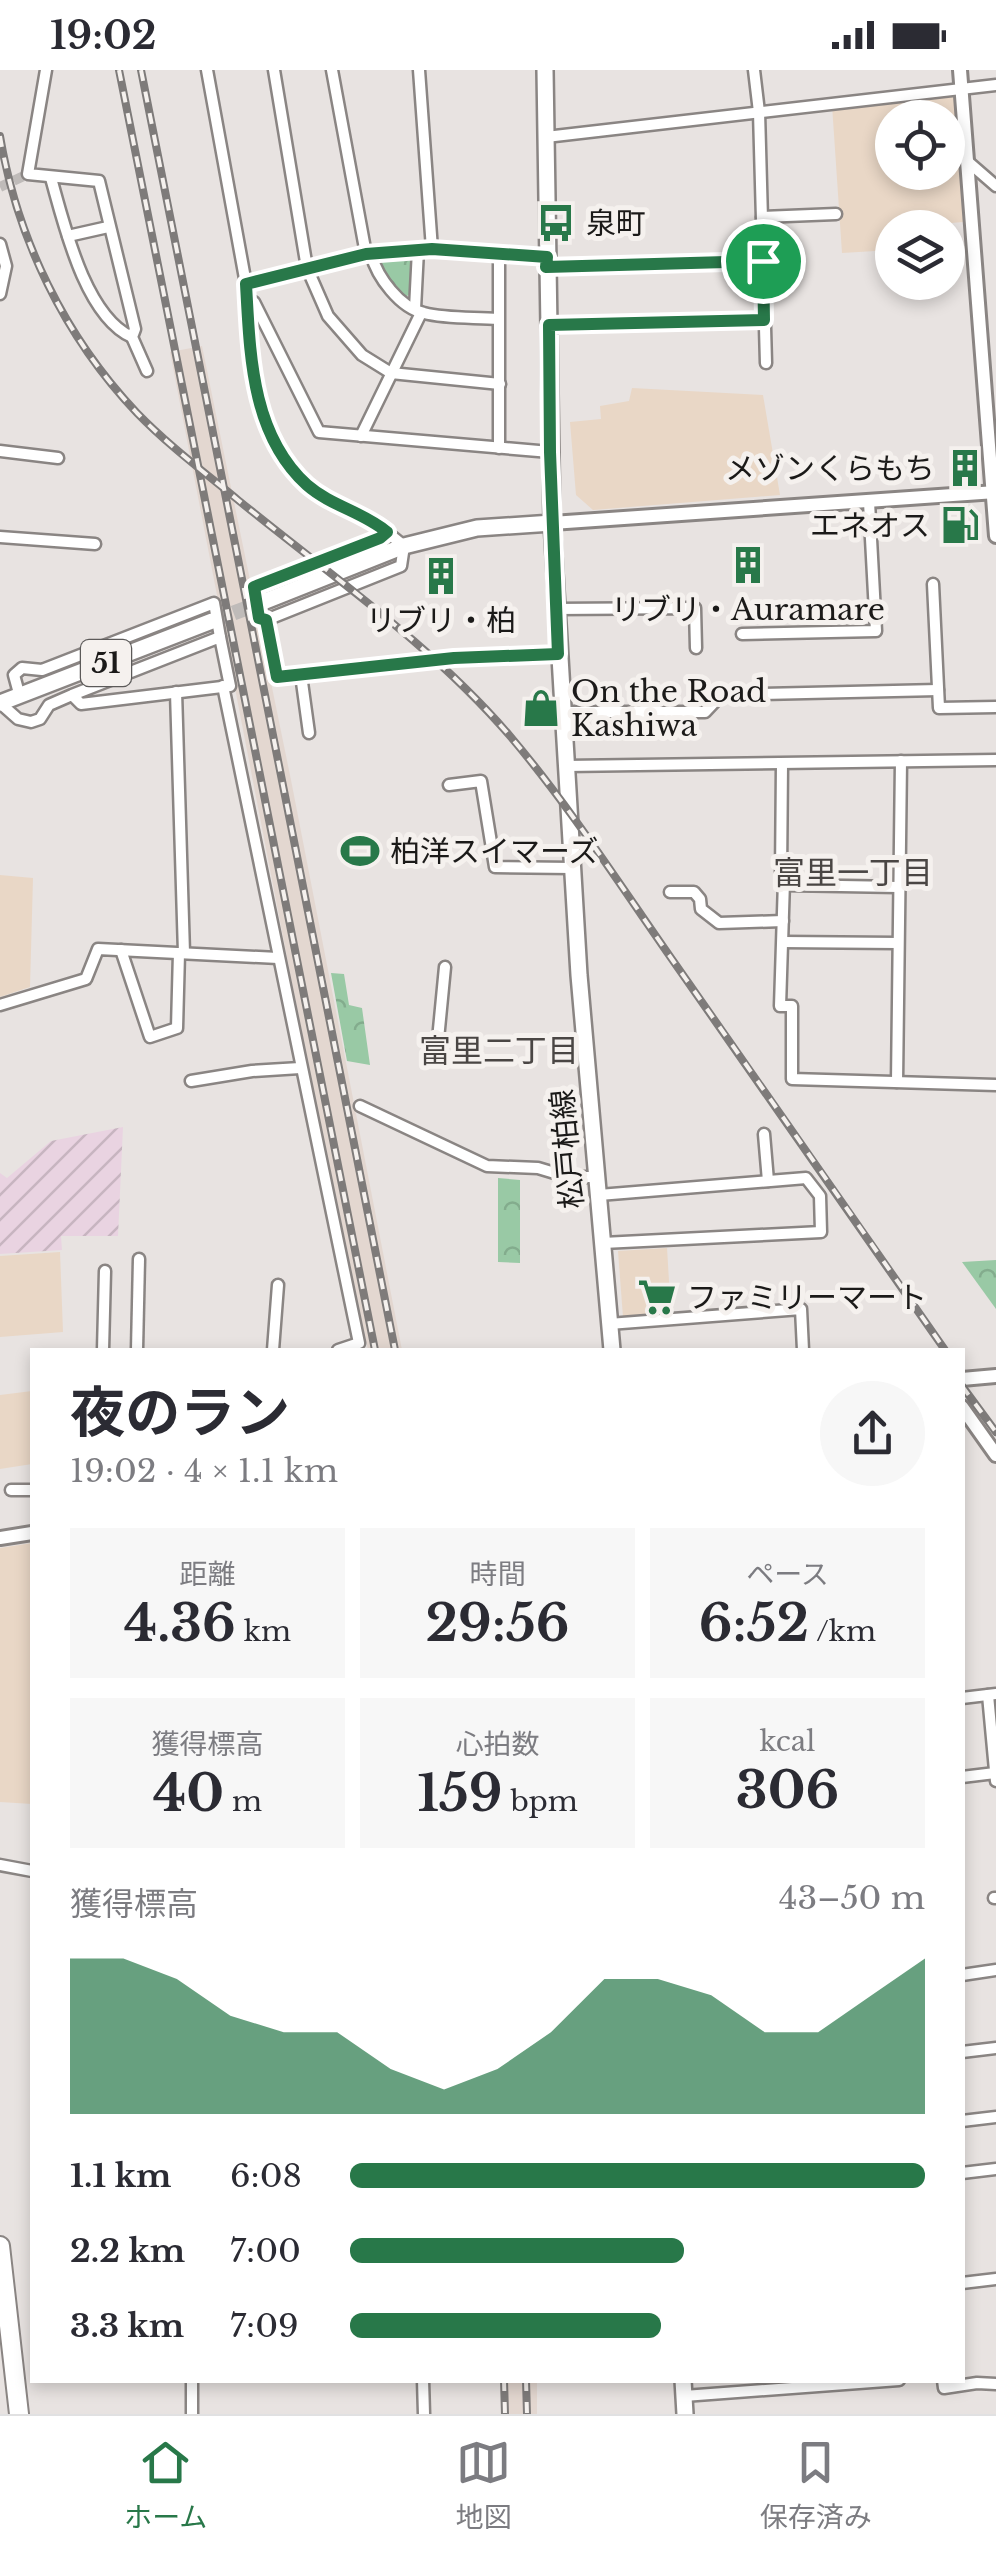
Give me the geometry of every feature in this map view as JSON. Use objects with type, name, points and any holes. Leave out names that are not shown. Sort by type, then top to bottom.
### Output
[{"type":"highway","points":[[0,2246],[19,2414]]},
{"type":"main road","name":"松戸柏線","points":[[544,70],[550,452],[558,654],[612,1348]]},
{"type":"main road","points":[[263,602],[404,546],[477,528],[552,523]]},
{"type":"main road","name":"51","points":[[0,703],[212,621]]},
{"type":"main road","points":[[684,2388],[685,2414]]},
{"type":"street","points":[[46,70],[28,174],[99,181],[135,329],[132,337]]},
{"type":"street","points":[[207,70],[246,284],[252,374],[265,421],[282,454],[306,484],[331,503],[387,532],[404,546],[401,566],[266,620],[259,618],[254,587],[387,532]]},
{"type":"street","points":[[274,70],[306,268],[319,301],[343,335],[362,354],[391,373],[500,384]]},
{"type":"street","points":[[332,70],[368,254],[382,279],[418,311],[498,319]]},
{"type":"street","points":[[419,70],[432,249]]},
{"type":"street","points":[[754,70],[759,112],[766,363]]},
{"type":"street","points":[[960,70],[980,368],[996,536]]},
{"type":"street","points":[[546,137],[996,86]]},
{"type":"street","points":[[966,160],[996,186]]},
{"type":"street","points":[[50,178],[76,266],[116,330],[132,337],[147,371]]},
{"type":"street","points":[[762,217],[836,214]]},
{"type":"street","points":[[68,236],[108,227]]},
{"type":"street","points":[[0,244],[6,266],[0,294]]},
{"type":"street","points":[[246,284],[368,254],[432,249],[499,253],[547,262],[763,261]]},
{"type":"street","points":[[361,436],[418,311],[418,250]]},
{"type":"street","points":[[499,253],[499,448]]},
{"type":"street","points":[[247,304],[254,302],[319,432],[550,452]]},
{"type":"street","points":[[549,325],[764,320]]},
{"type":"street","points":[[980,368],[996,370]]},
{"type":"street","points":[[0,451],[58,458]]},
{"type":"street","points":[[552,523],[994,492]]},
{"type":"street","points":[[742,634],[876,632],[869,502]]},
{"type":"street","points":[[0,538],[95,544]]},
{"type":"street","points":[[933,584],[938,708],[996,707]]},
{"type":"street","points":[[20,696],[14,676],[22,668],[42,670],[214,602],[230,686],[81,704],[72,695]]},
{"type":"street","points":[[556,609],[695,608],[696,648]]},
{"type":"street","points":[[266,620],[277,677],[454,658],[558,654]]},
{"type":"street","points":[[0,703],[18,719],[31,722],[40,718],[49,705],[220,637]]},
{"type":"street","points":[[301,674],[309,733]]},
{"type":"street","points":[[223,686],[359,1343],[344,1348]]},
{"type":"street","points":[[563,712],[705,712],[721,695],[938,690]]},
{"type":"street","points":[[121,950],[150,1038],[176,1028],[181,953],[176,692]]},
{"type":"street","points":[[566,766],[996,760]]},
{"type":"street","points":[[897,1082],[901,762]]},
{"type":"street","points":[[782,764],[780,876],[784,886],[780,1006],[792,1006],[792,1080],[996,1084]]},
{"type":"street","points":[[449,785],[480,782],[495,867],[572,868]]},
{"type":"street","points":[[784,886],[898,888]]},
{"type":"street","points":[[670,892],[694,892],[701,909],[719,922],[783,921]]},
{"type":"street","points":[[783,942],[898,943]]},
{"type":"street","points":[[0,1005],[86,979],[98,949],[278,958]]},
{"type":"street","points":[[436,1060],[445,967]]},
{"type":"street","points":[[192,1081],[300,1068]]},
{"type":"street","points":[[360,1106],[486,1166],[538,1168],[568,1177],[597,1177]]},
{"type":"street","points":[[764,1134],[768,1181]]},
{"type":"street","points":[[599,1195],[806,1178],[820,1196],[821,1232],[602,1243]]},
{"type":"street","points":[[137,1348],[139,1259]]},
{"type":"street","points":[[103,1348],[105,1272]]},
{"type":"street","points":[[273,1348],[278,1285]]},
{"type":"street","points":[[610,1324],[801,1309],[803,1348]]},
{"type":"street","points":[[965,1379],[996,1376]]},
{"type":"street","points":[[965,1411],[996,1455]]},
{"type":"street","points":[[11,1490],[30,1490]]},
{"type":"street","points":[[0,1538],[30,1533]]},
{"type":"street","points":[[965,1698],[992,1695],[996,1782]]},
{"type":"street","points":[[965,1778],[995,1773]]},
{"type":"street","points":[[0,1865],[30,1871]]},
{"type":"street","points":[[965,1975],[996,1970]]},
{"type":"street","points":[[965,2052],[996,2048]]},
{"type":"street","points":[[965,2121],[996,2117]]},
{"type":"street","points":[[965,2173],[996,2169]]},
{"type":"street","points":[[965,2283],[996,2279]]},
{"type":"street","points":[[944,2383],[944,2388],[976,2382],[996,2384]]},
{"type":"street","points":[[192,2383],[192,2414]]},
{"type":"street","points":[[423,2383],[424,2414]]},
{"type":"street","points":[[684,2388],[819,2383]]},
{"type":"shaded area","points":[[955,96],[955,100],[900,100]]},
{"type":"shaded area","points":[[875,102],[875,190],[961,190],[962,210],[875,210],[875,251],[842,253],[832,105]]},
{"type":"shaded area","points":[[202,346],[402,1348],[368,1348],[291,978],[170,352]]},
{"type":"shaded area","points":[[632,388],[763,395],[780,495],[593,510],[576,495],[570,422],[601,419],[600,406],[629,401]]},
{"type":"shaded area","points":[[0,875],[33,878],[30,987],[0,997]]},
{"type":"shaded area","points":[[123,1127],[118,1236],[61,1236],[62,1250],[0,1254],[0,1173],[7,1178],[51,1141]]},
{"type":"shaded area","points":[[667,1248],[671,1314],[623,1317],[618,1251]]},
{"type":"shaded area","points":[[60,1252],[63,1332],[0,1337],[0,1256]]},
{"type":"shaded area","points":[[30,1391],[30,1464],[0,1469],[0,1395]]},
{"type":"shaded area","points":[[30,1543],[30,1804],[0,1802],[0,1548]]},
{"type":"shaded area","points":[[502,2383],[537,2383],[537,2414],[503,2414]]},
{"type":"green space","points":[[410,257],[413,291],[406,297],[378,266],[384,259]]},
{"type":"green space","points":[[331,973],[344,974],[349,1005],[362,1008],[370,1065],[347,1061]]},
{"type":"green space","points":[[498,1178],[520,1180],[520,1263],[498,1262]]},
{"type":"green space","points":[[996,1260],[996,1309],[962,1262]]},
{"type":"tunnel","points":[[0,187],[28,174]]},
{"type":"tunnel","points":[[212,621],[263,602]]},
{"type":"railway","points":[[119,70],[375,1348]]},
{"type":"railway","points":[[141,70],[395,1348]]},
{"type":"railway","points":[[0,136],[18,212],[48,285],[66,319],[111,384],[174,447],[414,641],[510,736],[596,849],[944,1348]]},
{"type":"railway","points":[[965,1390],[996,1432]]},
{"type":"railway","points":[[504,2383],[505,2414]]},
{"type":"railway","points":[[526,2383],[527,2414]]},
{"type":"place","name":"泉町","points":[[556,223]]},
{"type":"place","name":"メゾンくらもち","points":[[965,468]]},
{"type":"place","name":"エネオス","points":[[960,525]]},
{"type":"place","name":"リブリ・Auramare","points":[[748,565]]},
{"type":"place","name":"リブリ・柏","points":[[441,576]]},
{"type":"place","name":"On the Road Kashiwa","points":[[541,708]]},
{"type":"place","name":"柏洋スイマーズ","points":[[360,851]]},
{"type":"place","name":"ファミリーマート","points":[[657,1297]]},
{"type":"district","name":"富里一丁目","points":[[853,873]]},
{"type":"district","name":"富里二丁目","points":[[499,1051]]},
{"type":"route","points":[[432,249],[547,257],[546,267],[763,261],[764,320],[549,325],[558,654],[454,658],[277,677],[266,620],[259,618],[254,587],[387,532],[331,503],[306,484],[282,454],[265,421],[252,374],[246,284],[366,254],[432,249]]}]
